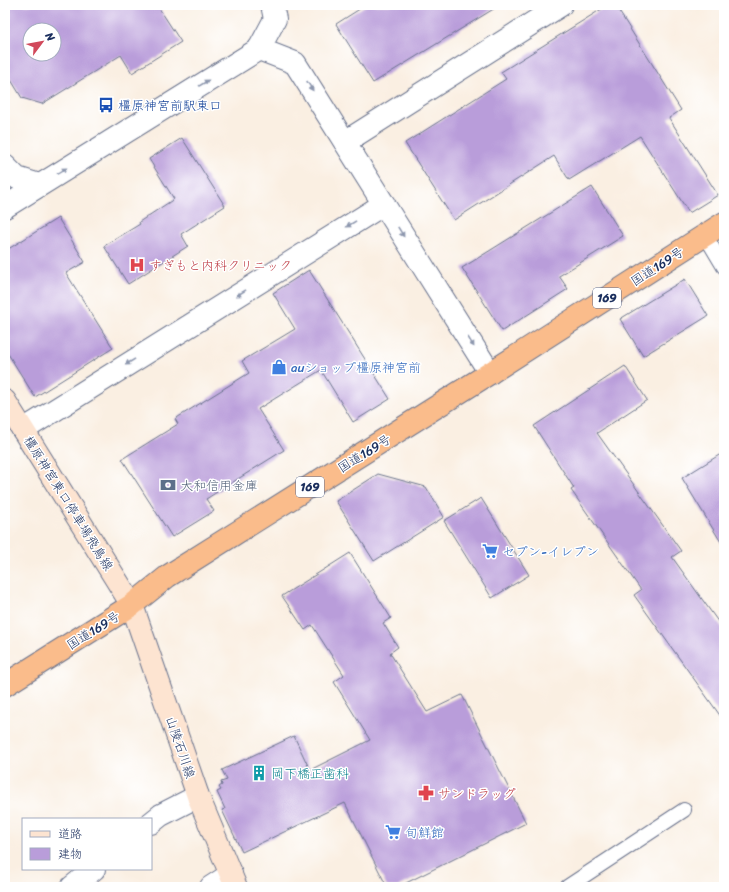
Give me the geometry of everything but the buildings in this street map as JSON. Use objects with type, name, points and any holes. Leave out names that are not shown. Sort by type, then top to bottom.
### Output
[{"type":"highway","name":"国道169号","points":[[5,685],[132,605],[168,576],[490,373],[724,223]]},
{"type":"main road","name":"橿原神宮東口停車場飛鳥線","points":[[5,401],[132,605]]},
{"type":"main road","name":"山陵石川線","points":[[132,605],[198,796],[234,881]]},
{"type":"street","points":[[5,207],[259,49],[275,19],[272,5]]},
{"type":"street","points":[[345,142],[561,5]]},
{"type":"street","points":[[259,49],[295,63],[490,373]]},
{"type":"street","points":[[5,166],[18,178],[40,185]]},
{"type":"street","points":[[23,430],[384,204]]},
{"type":"street","points":[[152,822],[161,815],[198,796]]},
{"type":"street","points":[[72,887],[93,870]]},
{"type":"street","points":[[211,887],[234,881]]},
{"type":"lane","points":[[704,235],[724,267]]},
{"type":"lane","points":[[567,887],[684,810]]},
{"type":"place","name":"橿原神宮前駅東口","points":[[106,105]]},
{"type":"place","name":"すぎもと内科クリニック","points":[[137,265]]},
{"type":"place","name":"auショップ橿原神宮前","points":[[279,367]]},
{"type":"place","name":"大和信用金庫","points":[[168,485]]},
{"type":"place","name":"セブン-イレブン","points":[[490,551]]},
{"type":"place","name":"岡下橋正歯科","points":[[259,773]]},
{"type":"place","name":"サンドラッグ","points":[[426,793]]},
{"type":"place","name":"旬鮮館","points":[[393,832]]}]
